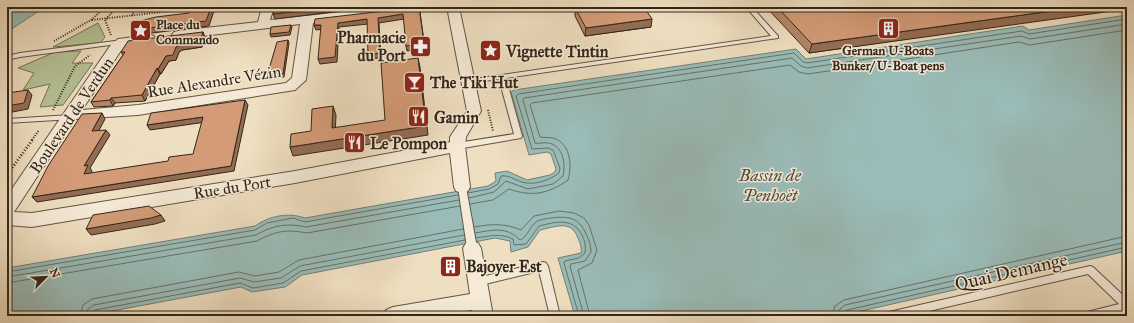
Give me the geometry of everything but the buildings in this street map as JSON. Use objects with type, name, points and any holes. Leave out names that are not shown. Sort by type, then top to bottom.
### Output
[{"type":"street","points":[[263,25],[268,7]]},
{"type":"street","points":[[123,42],[417,7]]},
{"type":"street","points":[[453,7],[474,111],[458,136],[457,146],[462,187]]},
{"type":"street","name":"Rue Alexandre Vézin","points":[[71,116],[138,110],[290,87],[299,80],[307,20]]},
{"type":"street","name":"Boulevard de Verdun","points":[[7,209],[115,49],[123,42]]},
{"type":"street","name":"Rue du Port","points":[[7,218],[32,220],[295,177],[457,146]]},
{"type":"street","points":[[394,316],[480,299],[472,248]]},
{"type":"lane","points":[[469,81],[776,37],[750,7]]},
{"type":"lane","points":[[7,58],[123,42]]},
{"type":"lane","points":[[457,146],[518,136],[502,76]]},
{"type":"lane","points":[[7,121],[71,116]]},
{"type":"lane","points":[[462,187],[472,248]]},
{"type":"lane","points":[[480,299],[543,266],[555,316]]},
{"type":"lane","name":"Quai Demange","points":[[889,316],[1090,270],[1127,305]]},
{"type":"lane","points":[[1087,316],[1127,305]]},
{"type":"path","points":[[105,7],[91,20],[200,8]]},
{"type":"path","points":[[106,19],[117,7]]},
{"type":"path","points":[[132,16],[135,7]]},
{"type":"path","points":[[7,175],[53,110],[75,66],[105,44],[112,36],[105,20],[106,19]]},
{"type":"path","points":[[39,130],[45,129]]},
{"type":"green space","points":[[98,23],[105,37],[100,43],[53,47]]},
{"type":"green space","points":[[81,51],[72,63],[93,63],[63,105],[40,107],[50,84],[23,90],[34,73],[18,68],[55,52]]},
{"type":"water","points":[[7,7],[45,7],[7,32]]},
{"type":"water","name":"Bassin de Penhoët","points":[[1127,15],[1127,251],[839,316],[575,316],[558,258],[581,253],[581,247],[575,232],[571,228],[567,226],[557,226],[540,230],[528,247],[511,252],[510,241],[495,238],[302,275],[285,287],[252,292],[241,287],[85,316],[7,316],[7,268],[255,226],[272,217],[292,215],[305,218],[488,186],[496,181],[495,173],[507,171],[527,180],[550,175],[555,172],[556,169],[551,154],[547,152],[529,155],[511,92],[514,90],[796,49],[806,59],[1023,26],[1029,30]]},
{"type":"place","name":"German U-Boats Bunker/ U-Boat pens","points":[[888,28]]},
{"type":"place","name":"Place du Commando","points":[[140,31]]},
{"type":"place","name":"Pharmacie du Port","points":[[421,46]]},
{"type":"place","name":"Vignette Tintin","points":[[490,51]]},
{"type":"place","name":"The Tiki Hut","points":[[415,82]]},
{"type":"place","name":"Gamin","points":[[418,117]]},
{"type":"place","name":"Le Pompon","points":[[355,143]]},
{"type":"place","name":"Bajoyer Est","points":[[451,266]]}]
